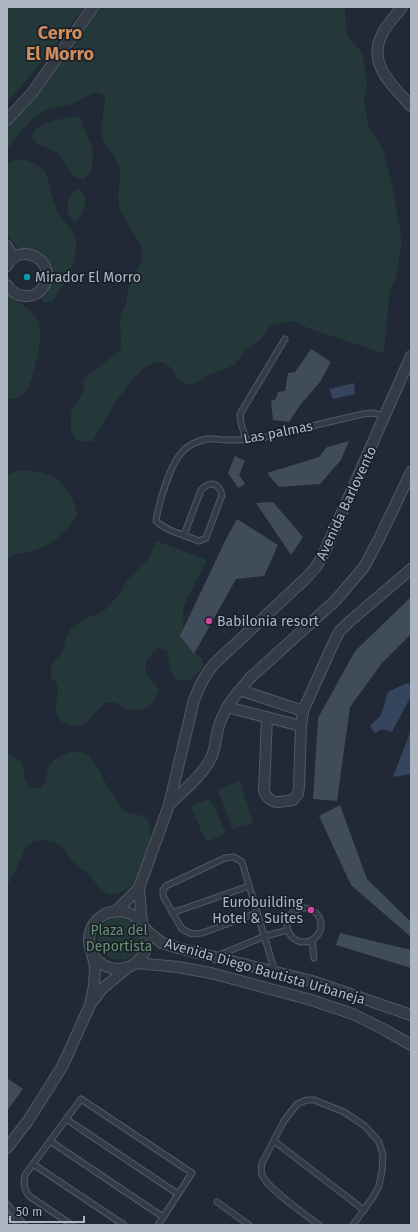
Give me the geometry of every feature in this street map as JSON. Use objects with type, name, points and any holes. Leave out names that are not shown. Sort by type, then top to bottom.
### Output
[{"type":"street","points":[[7,120],[32,93],[93,7]]},
{"type":"street","points":[[402,7],[382,34],[378,49],[378,59],[380,68],[385,78],[411,106]]},
{"type":"street","points":[[7,246],[10,262],[20,255],[27,254],[35,256],[44,264],[47,273],[45,284],[41,290],[29,296],[21,296],[16,294],[7,285]]},
{"type":"street","name":"Avenida Barlovento","points":[[115,912],[139,888],[169,805],[194,700],[202,680],[219,659],[294,590],[316,566],[331,538],[411,356]]},
{"type":"street","points":[[169,805],[203,770],[212,755],[220,722],[240,690],[251,677],[335,601],[364,567],[411,472]]},
{"type":"street","points":[[267,717],[264,792],[267,799],[275,803],[292,800],[298,794],[299,787],[301,726],[303,711],[340,632],[411,569]]},
{"type":"street","points":[[240,690],[303,711]]},
{"type":"street","points":[[228,707],[301,726]]},
{"type":"street","name":"Avenida Barlovento","points":[[139,888],[143,926]]},
{"type":"street","points":[[7,1147],[27,1122],[62,1065],[90,1005],[102,989],[143,956],[147,938],[143,926],[134,916],[125,912],[115,912],[104,915],[96,922],[90,932],[89,942],[95,967],[94,986],[90,1005]]},
{"type":"street","name":"Avenida Diego Bautista Urbaneja","points":[[143,926],[162,943],[312,981],[411,1015]]},
{"type":"street","points":[[92,953],[98,961],[107,967],[117,969],[132,966]]},
{"type":"street","name":"Avenida Diego Bautista Urbaneja","points":[[132,966],[178,966],[211,973],[311,1000],[353,1014],[411,1045]]},
{"type":"lane","points":[[246,440],[240,414],[285,339]]},
{"type":"lane","name":"Las palmas","points":[[184,535],[201,490],[205,485],[217,485],[222,495],[206,538],[199,541],[161,526],[156,521],[157,512],[166,484],[176,459],[184,450],[194,443],[206,439],[246,440],[261,438],[363,414],[374,413],[385,416]]},
{"type":"lane","points":[[258,914],[202,934],[192,934],[182,930],[163,896],[163,890],[166,886],[225,858],[234,857],[242,862],[265,936],[275,972]]},
{"type":"lane","points":[[172,913],[249,886]]},
{"type":"lane","points":[[301,907],[311,908],[319,914],[322,924],[319,933],[312,940],[302,942],[293,938],[288,930],[287,920],[292,912],[301,907]]},
{"type":"lane","points":[[214,957],[265,936],[288,930]]},
{"type":"lane","points":[[312,940],[314,958]]},
{"type":"lane","points":[[72,1225],[29,1196],[24,1190],[23,1182],[25,1175],[81,1099],[192,1173],[158,1225]]},
{"type":"lane","points":[[319,1225],[275,1190],[262,1176],[261,1170],[262,1163],[284,1121],[297,1104],[307,1100],[314,1100],[344,1112],[365,1126],[379,1142],[383,1155],[379,1186],[353,1225]]},
{"type":"lane","points":[[66,1119],[178,1194]]},
{"type":"lane","points":[[50,1141],[163,1217]]},
{"type":"lane","points":[[274,1141],[364,1210]]},
{"type":"lane","points":[[33,1164],[124,1225]]},
{"type":"lane","points":[[217,1202],[249,1225]]},
{"type":"lane","points":[[7,1204],[23,1225]]},
{"type":"lane","points":[[7,1215],[23,1225]]},
{"type":"green space","points":[[7,7],[84,7],[47,56],[7,102]]},
{"type":"green space","points":[[99,7],[345,7],[346,29],[349,38],[362,53],[367,87],[364,98],[369,127],[384,151],[393,189],[402,242],[395,280],[389,299],[384,353],[312,330],[296,322],[288,321],[271,325],[260,340],[245,350],[235,365],[208,375],[192,385],[183,383],[165,363],[156,362],[142,369],[117,399],[93,441],[84,442],[75,438],[71,430],[71,413],[84,388],[84,379],[121,349],[121,317],[126,304],[129,286],[141,261],[141,246],[120,209],[118,198],[120,172],[118,162],[105,145],[102,137],[101,127],[105,106],[105,95],[95,92],[72,104],[46,110],[30,121],[7,149],[7,124],[24,102],[65,59]]},
{"type":"green space","points":[[76,116],[81,119],[93,154],[91,172],[84,179],[74,177],[57,153],[40,145],[32,138],[34,130],[44,124]]},
{"type":"green space","points":[[16,160],[26,160],[44,170],[57,211],[71,229],[75,237],[76,251],[69,273],[53,301],[45,303],[39,297],[45,270],[23,253],[7,235],[7,164]]},
{"type":"green space","points":[[75,190],[80,190],[83,193],[85,201],[82,215],[76,221],[72,220],[67,208],[68,201]]},
{"type":"green space","points":[[7,294],[27,308],[34,315],[40,327],[40,337],[36,362],[29,386],[20,396],[7,399]]},
{"type":"green space","points":[[16,471],[37,471],[57,479],[70,495],[76,508],[77,515],[63,533],[52,542],[31,551],[7,558],[7,475]]},
{"type":"green space","points":[[156,541],[207,560],[183,607],[184,638],[194,653],[201,657],[204,665],[195,676],[189,680],[185,681],[175,679],[170,670],[167,651],[159,648],[152,654],[146,664],[147,673],[159,689],[154,700],[147,707],[132,710],[117,703],[107,702],[100,707],[87,722],[79,726],[70,725],[61,721],[56,712],[58,693],[57,684],[51,677],[51,668],[55,660],[62,653],[67,635],[72,628],[88,617],[104,611],[122,591],[125,583],[150,557]]},
{"type":"green space","points":[[71,751],[88,755],[100,770],[103,779],[123,810],[130,814],[140,815],[148,819],[151,837],[143,865],[133,884],[118,894],[108,894],[100,889],[89,874],[73,862],[62,846],[45,840],[35,841],[25,847],[22,857],[7,886],[7,753],[21,761],[25,780],[30,787],[39,789],[45,782],[49,765],[56,759]]},
{"type":"green space","points":[[240,781],[253,823],[232,829],[218,789]]},
{"type":"green space","points":[[210,798],[226,834],[206,842],[191,807]]},
{"type":"green space","name":"Plaza del Deportista","points":[[116,916],[124,916],[136,922],[142,934],[142,942],[136,954],[124,960],[116,960],[104,954],[98,942],[98,934],[104,922]]},
{"type":"water","points":[[354,383],[355,394],[333,399],[329,389]]},
{"type":"water","points":[[407,683],[411,685],[411,696],[392,732],[382,729],[375,733],[370,726],[381,715],[388,692]]},
{"type":"water","points":[[411,730],[411,774],[393,777]]},
{"type":"building","points":[[311,349],[331,362],[320,382],[300,405],[289,422],[273,420],[271,401],[276,399],[278,392],[285,391],[288,373],[295,372]]},
{"type":"building","points":[[349,441],[341,460],[320,484],[279,487],[267,473],[319,457],[327,447]]},
{"type":"building","points":[[235,456],[245,461],[239,475],[245,484],[238,488],[228,473]]},
{"type":"building","points":[[273,502],[303,537],[291,555],[256,503]]},
{"type":"building","points":[[237,519],[278,545],[264,576],[236,579],[194,654],[180,636]]},
{"type":"building","points":[[411,597],[411,634],[382,663],[350,707],[337,801],[313,799],[318,718],[355,651]]},
{"type":"building","points":[[340,805],[367,879],[411,922],[411,937],[351,885],[319,816]]},
{"type":"building","points":[[340,933],[411,950],[411,968],[336,945]]},
{"type":"building","points":[[7,1078],[23,1089],[7,1111]]},
{"type":"place","name":"Mirador El Morro","points":[[27,277]]},
{"type":"place","name":"Babilonia resort","points":[[209,621]]},
{"type":"place","name":"Eurobuilding Hotel & Suites","points":[[311,910]]},
{"type":"district","name":"Cerro El Morro","points":[[60,43]]}]
